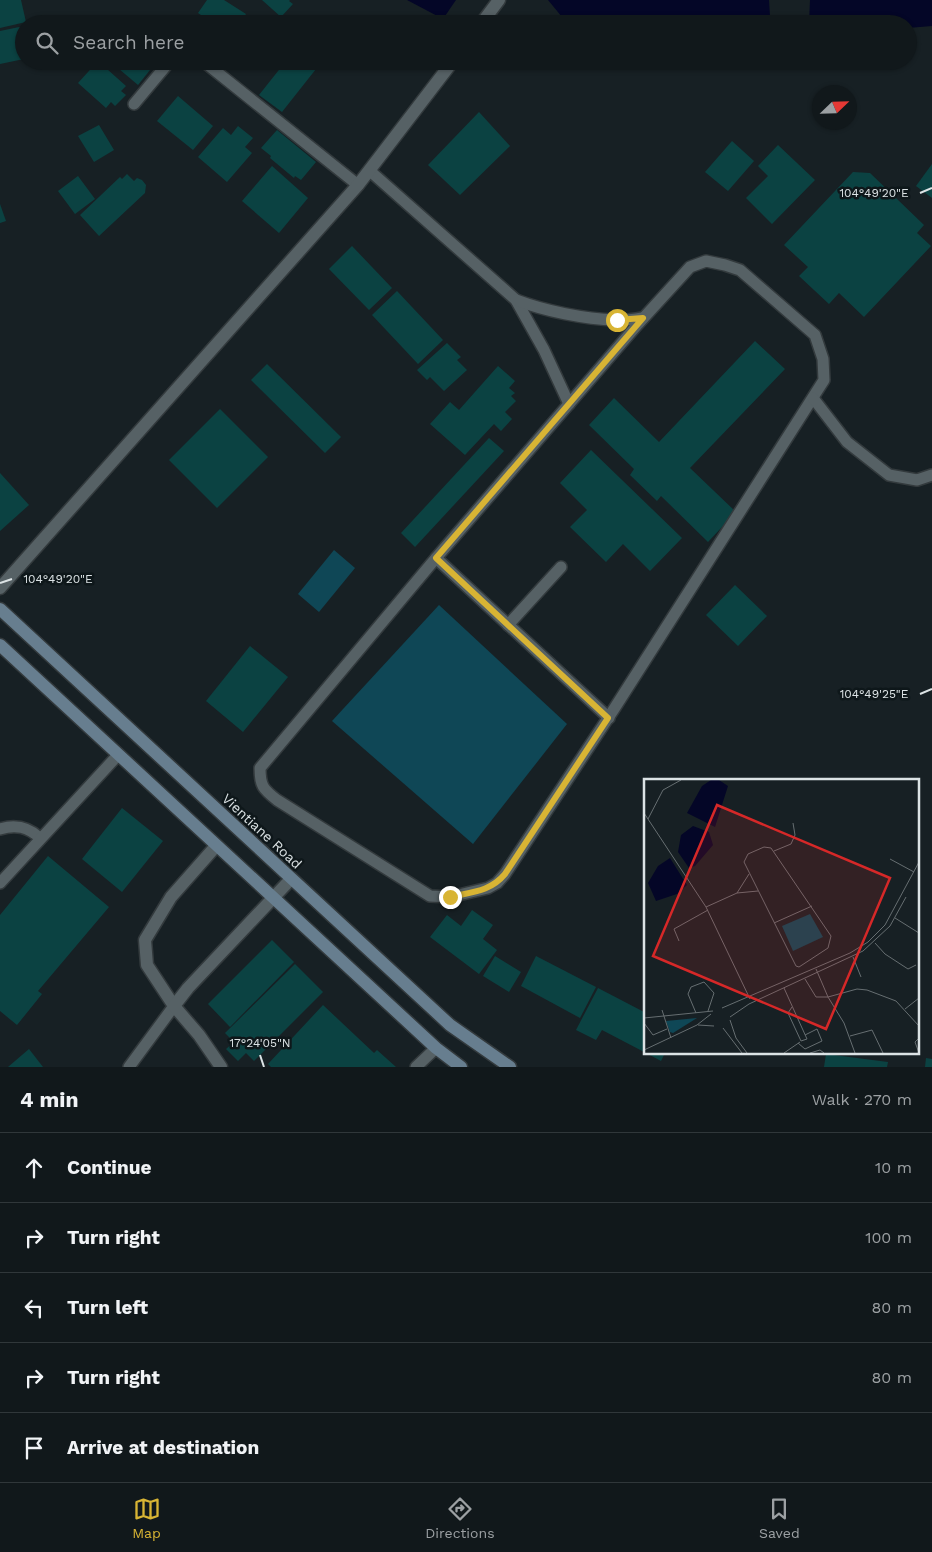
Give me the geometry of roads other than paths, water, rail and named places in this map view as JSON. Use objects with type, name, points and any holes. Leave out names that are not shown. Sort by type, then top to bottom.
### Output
[{"type":"main road","name":"Vientiane Road","points":[[0,609],[450,1025],[510,1067]]},
{"type":"main road","points":[[0,645],[272,898],[436,1048],[461,1067]]},
{"type":"street","points":[[488,15],[499,0]]},
{"type":"street","points":[[0,588],[370,171],[446,70]]},
{"type":"street","points":[[216,846],[171,897],[145,940],[147,965],[174,1006],[199,1035],[221,1067]]},
{"type":"street","points":[[174,1006],[188,988],[291,879]]},
{"type":"lane","points":[[134,104],[162,70]]},
{"type":"lane","points":[[214,70],[358,184]]},
{"type":"lane","points":[[370,171],[516,300],[544,350],[569,404]]},
{"type":"lane","points":[[706,261],[740,270],[814,335],[823,359],[824,380],[813,398],[608,718],[505,874],[497,883],[488,888],[450,897],[430,896],[264,790],[260,780],[260,768],[436,558],[643,318],[690,267],[706,261]]},
{"type":"lane","points":[[516,300],[535,307],[590,317],[617,320],[643,318]]},
{"type":"lane","points":[[813,398],[847,442],[889,475],[917,480],[932,475]]},
{"type":"lane","points":[[436,558],[608,718]]},
{"type":"lane","points":[[508,625],[561,567]]},
{"type":"lane","points":[[0,883],[118,755]]},
{"type":"lane","points":[[0,829],[18,827],[31,830],[40,838]]},
{"type":"lane","points":[[129,1067],[174,1006]]},
{"type":"lane","points":[[416,1067],[436,1048]]}]
